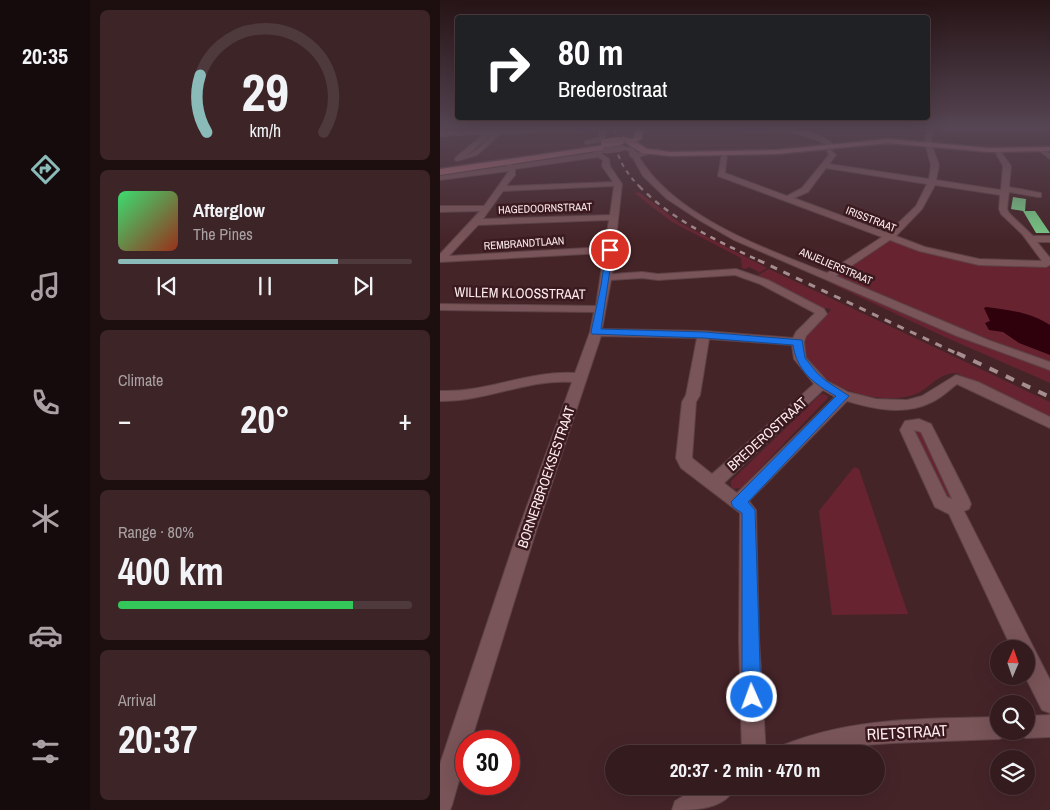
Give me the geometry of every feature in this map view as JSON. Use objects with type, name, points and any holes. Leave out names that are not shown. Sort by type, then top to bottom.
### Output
[{"type":"main road","points":[[441,172],[482,166]]},
{"type":"main road","points":[[441,172],[502,166]]},
{"type":"street","points":[[440,259],[487,208],[511,174],[513,170],[510,166]]},
{"type":"street","points":[[606,166],[618,184]]},
{"type":"street","name":"ANJELIERSTRAAT","points":[[639,166],[660,190],[698,216],[732,234],[828,277],[992,345],[1050,366]]},
{"type":"street","name":"IRISSTRAAT","points":[[722,166],[721,174],[922,250],[962,259],[1046,264],[1047,261],[1031,239]]},
{"type":"street","points":[[786,199],[805,190],[825,166],[932,182],[1038,194]]},
{"type":"street","points":[[828,277],[888,238],[913,216],[930,191],[935,170],[934,166]]},
{"type":"street","points":[[1007,166],[1002,209],[1031,239],[1050,240]]},
{"type":"street","points":[[500,189],[618,184]]},
{"type":"street","name":"BORNERBROEKSESTRAAT","points":[[440,805],[458,744],[596,332],[606,282],[618,184]]},
{"type":"street","points":[[440,209],[487,208]]},
{"type":"street","name":"HAGEDOORNSTRAAT","points":[[476,222],[615,217]]},
{"type":"street","name":"REMBRANDTLAAN","points":[[440,259],[464,260],[610,250]]},
{"type":"street","points":[[606,282],[647,282],[658,277],[736,272],[764,282],[820,311],[821,314],[800,335],[798,342],[800,359],[822,384],[844,396],[876,404],[907,404],[927,399],[956,378],[1050,423]]},
{"type":"street","name":"WILLEM KLOOSSTRAAT","points":[[440,307],[600,309]]},
{"type":"street","points":[[596,332],[704,335],[798,342]]},
{"type":"street","points":[[704,335],[693,395],[689,402],[684,458],[686,464],[748,510],[754,745]]},
{"type":"street","points":[[440,396],[464,396],[545,378],[580,378]]},
{"type":"street","name":"BREDEROSTRAAT","points":[[712,484],[822,384]]},
{"type":"street","name":"BREDEROSTRAAT","points":[[738,502],[844,396]]},
{"type":"street","points":[[907,404],[915,424],[910,425],[907,430],[941,502],[949,507],[954,507],[1019,640]]},
{"type":"street","points":[[1035,673],[1050,702]]},
{"type":"street","points":[[1035,727],[1050,726]]},
{"type":"street","name":"RIETSTRAAT","points":[[809,745],[893,730],[990,728]]},
{"type":"street","points":[[684,810],[709,795]]},
{"type":"shaded area","points":[[639,192],[680,223],[767,268],[757,274],[759,272],[749,267],[742,268],[741,258],[672,222],[634,193]]},
{"type":"shaded area","points":[[888,240],[954,259],[1050,267],[1050,364],[834,277]]},
{"type":"shaded area","points":[[769,269],[1050,402],[1050,418],[956,373],[937,379],[916,394],[897,398],[871,397],[858,394],[834,383],[823,376],[807,361],[804,346],[804,337],[831,309],[824,308],[758,275]]},
{"type":"shaded area","points":[[831,280],[1017,359],[1050,369],[1050,383],[945,337],[828,282]]},
{"type":"shaded area","points":[[984,308],[1027,314],[1050,325],[1050,355],[1019,343],[1003,332],[989,330],[985,323],[990,321]]},
{"type":"shaded area","points":[[823,394],[828,396],[827,399],[741,488],[734,489],[731,486],[731,481]]},
{"type":"shaded area","points":[[918,429],[926,432],[955,496],[950,501],[944,499],[913,434]]},
{"type":"shaded area","points":[[854,467],[859,469],[908,614],[832,615],[819,511]]},
{"type":"building","points":[[1013,197],[1026,199],[1025,211],[1035,211],[1050,233],[1036,233],[1023,211],[1011,209]]},
{"type":"railway","points":[[623,166],[640,187]]},
{"type":"railway","points":[[640,187],[666,209],[696,229],[758,260]]},
{"type":"railway","points":[[758,260],[960,355]]},
{"type":"railway","points":[[957,353],[1050,397]]},
{"type":"route","points":[[610,250],[596,332],[704,335],[798,342],[800,359],[813,375],[822,384],[844,396],[738,502],[748,510],[752,697]]}]
